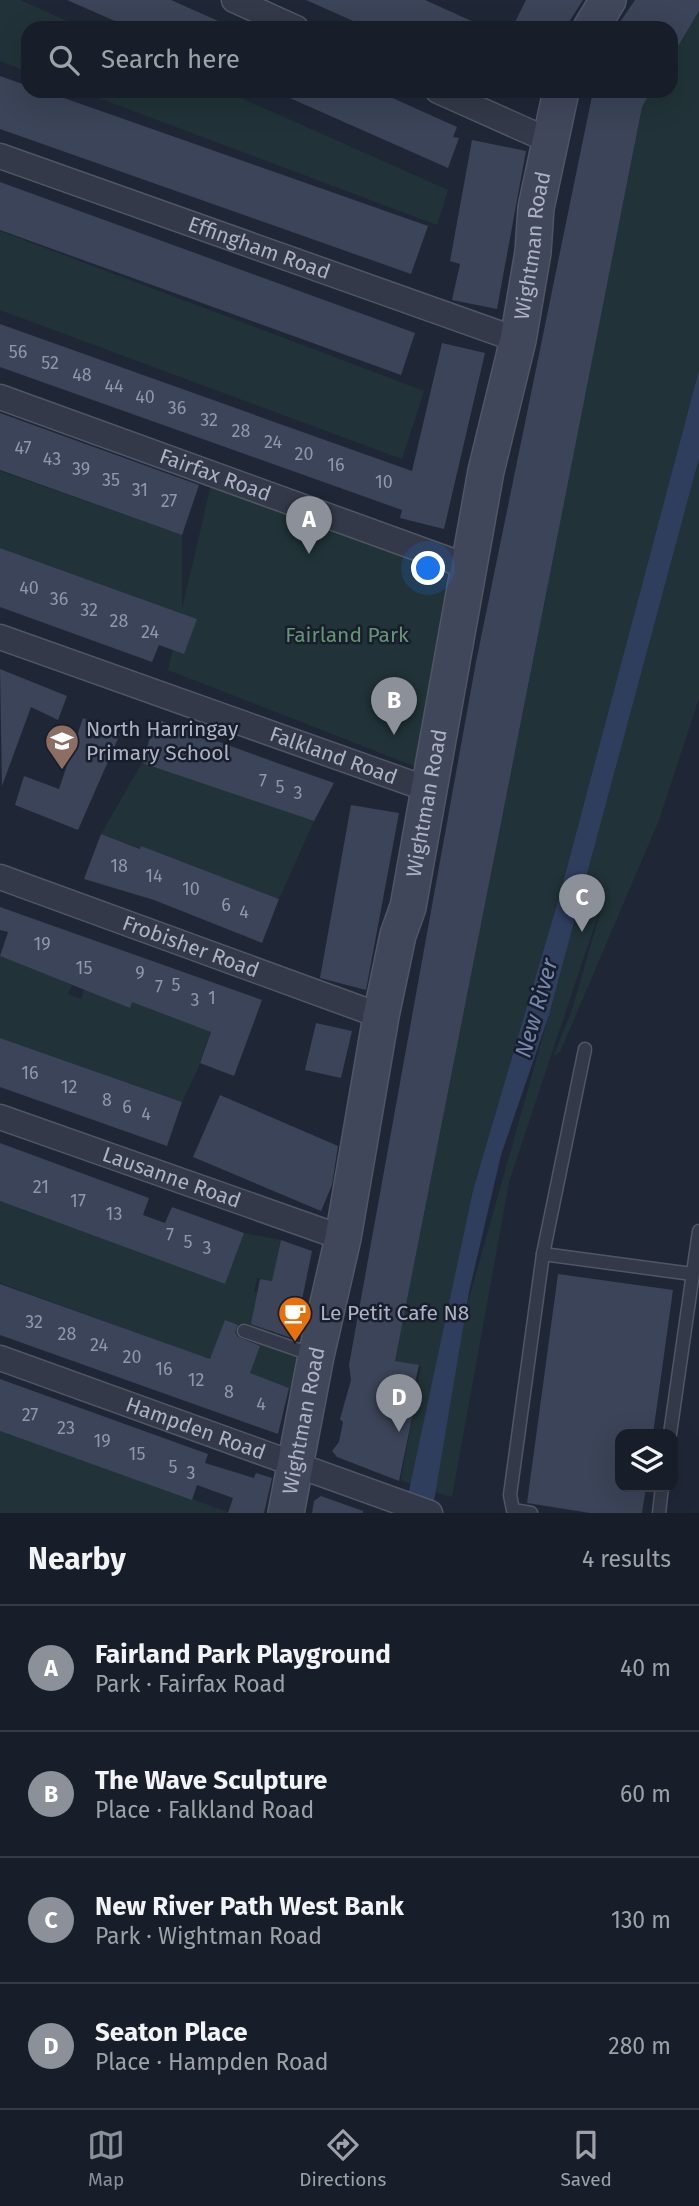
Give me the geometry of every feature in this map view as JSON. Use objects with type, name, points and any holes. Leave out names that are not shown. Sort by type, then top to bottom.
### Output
[{"type":"main road","points":[[595,21],[608,0]]},
{"type":"main road","name":"Wightman Road","points":[[286,1513],[316,1356],[343,1238],[381,1016],[398,935],[408,908],[486,471],[517,340],[533,252],[536,208],[559,98]]},
{"type":"street","points":[[234,0],[280,21]]},
{"type":"street","points":[[455,98],[550,141]]},
{"type":"street","name":"Effingham Road","points":[[0,156],[517,340]]},
{"type":"street","name":"Fairfax Road","points":[[0,397],[469,567]]},
{"type":"street","name":"Falkland Road","points":[[0,637],[430,790]]},
{"type":"street","name":"Frobisher Road","points":[[0,877],[381,1016]]},
{"type":"street","name":"Lausanne Road","points":[[0,1117],[343,1238]]},
{"type":"street","name":"Hampden Road","points":[[0,1358],[430,1513]]},
{"type":"lane","points":[[531,1513],[513,1510],[510,1495],[542,1254],[585,1049]]},
{"type":"lane","points":[[671,1429],[699,1231]]},
{"type":"lane","points":[[542,1254],[692,1274]]},
{"type":"lane","points":[[244,1331],[316,1356]]},
{"type":"lane","points":[[659,1513],[661,1492]]},
{"type":"green space","points":[[0,0],[20,0],[67,21],[21,21],[21,69],[0,61]]},
{"type":"green space","points":[[699,11],[699,370],[560,894],[472,1193],[411,1484],[401,1480],[421,1366],[395,1361],[642,107],[647,98],[678,98],[678,46]]},
{"type":"green space","points":[[99,98],[241,98],[448,190],[437,225]]},
{"type":"green space","points":[[0,231],[424,391],[402,459],[0,310]]},
{"type":"green space","points":[[699,456],[699,698],[659,820],[560,1052],[553,1056],[571,1013],[610,879],[509,1182],[452,1497],[431,1491],[466,1309],[549,1015]]},
{"type":"green space","name":"Fairland Park","points":[[0,471],[182,535],[182,609],[211,485],[464,570],[419,768],[168,670],[181,613],[0,548]]},
{"type":"green space","points":[[142,763],[314,821],[279,899],[101,834]]},
{"type":"green space","points":[[0,956],[72,985],[68,994],[81,999],[85,987],[119,977],[111,1000],[130,1007],[139,984],[218,1010],[198,1068],[182,1102],[0,1038]]},
{"type":"green space","points":[[0,1201],[225,1284],[244,1233],[281,1240],[272,1281],[257,1278],[254,1292],[277,1297],[270,1332],[278,1334],[276,1339],[239,1324],[236,1332],[300,1357],[294,1390],[0,1283]]},
{"type":"green space","points":[[0,1431],[228,1512],[228,1513],[0,1513]]},
{"type":"water","name":"New River","points":[[699,370],[699,458],[549,1015],[501,1155],[469,1292],[432,1513],[406,1505],[473,1190],[560,894]]},
{"type":"building","points":[[67,0],[171,0],[218,21],[115,21]]},
{"type":"building","points":[[306,0],[425,0],[472,21],[353,21]]},
{"type":"building","points":[[526,0],[583,0],[570,21],[516,21]]},
{"type":"building","points":[[635,0],[699,0],[699,11],[678,46],[678,21],[621,21]]},
{"type":"building","points":[[0,76],[21,84],[21,98],[64,98],[428,226],[411,274],[0,129]]},
{"type":"building","points":[[290,98],[393,98],[457,127],[453,137],[459,138],[448,168]]},
{"type":"building","points":[[592,98],[647,98],[642,107],[395,1361],[419,1365],[414,1387],[418,1388],[399,1481],[337,1457],[332,1451],[339,1442],[343,1422],[340,1419],[351,1380],[349,1365],[476,662]]},
{"type":"building","points":[[472,140],[526,151],[497,309],[452,300],[460,264],[450,261]]},
{"type":"building","points":[[0,182],[415,333],[401,375],[0,230]]},
{"type":"building","points":[[0,324],[412,471],[442,343],[485,353],[444,529],[400,518],[402,510],[0,367]]},
{"type":"building","points":[[0,413],[199,485],[182,535],[0,470]]},
{"type":"building","points":[[0,548],[197,619],[184,654],[159,645],[152,662],[0,607]]},
{"type":"building","points":[[0,669],[67,696],[58,720],[31,707],[2,786]]},
{"type":"building","points":[[83,718],[120,734],[78,830],[15,805],[24,776],[59,789]]},
{"type":"building","points":[[156,719],[334,783],[314,821],[142,763]]},
{"type":"building","points":[[351,805],[399,813],[366,990],[320,978]]},
{"type":"building","points":[[101,834],[140,849],[141,846],[279,899],[262,943],[154,900],[84,879]]},
{"type":"building","points":[[0,907],[262,1000],[234,1076],[200,1063],[211,1032],[132,1002],[130,1008],[0,956],[8,932],[0,930]]},
{"type":"building","points":[[316,1023],[352,1031],[341,1078],[305,1070]]},
{"type":"building","points":[[0,1038],[182,1102],[167,1146],[0,1087]]},
{"type":"building","points":[[220,1095],[338,1146],[332,1185],[321,1211],[193,1157]]},
{"type":"building","points":[[0,1143],[149,1198],[143,1215],[165,1223],[172,1207],[244,1233],[225,1284],[0,1201]]},
{"type":"building","points":[[281,1240],[312,1251],[294,1339],[251,1324],[260,1279],[272,1281]]},
{"type":"building","points":[[558,1274],[673,1290],[654,1429],[615,1429],[615,1492],[645,1492],[642,1513],[590,1513],[527,1503]]},
{"type":"building","points":[[0,1284],[210,1359],[225,1320],[238,1325],[235,1332],[238,1337],[260,1346],[250,1373],[289,1388],[278,1434],[0,1335]]},
{"type":"building","points":[[0,1379],[208,1454],[205,1463],[254,1478],[256,1473],[272,1478],[264,1513],[228,1513],[233,1498],[197,1485],[192,1500],[0,1431]]},
{"type":"building","points":[[321,1496],[363,1513],[312,1513],[314,1501]]},
{"type":"place","name":"Fairland Park Playground","points":[[309,554]]},
{"type":"place","name":"The Wave Sculpture","points":[[394,735]]},
{"type":"place","name":"North Harringay Primary School","points":[[62,771]]},
{"type":"place","name":"New River Path West Bank","points":[[582,932]]},
{"type":"place","name":"Le Petit Cafe N8","points":[[295,1343]]},
{"type":"place","name":"Seaton Place","points":[[399,1432]]}]
